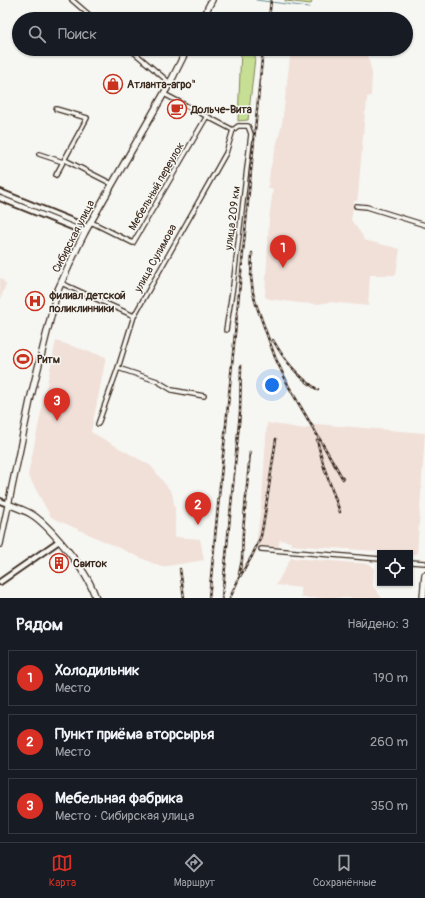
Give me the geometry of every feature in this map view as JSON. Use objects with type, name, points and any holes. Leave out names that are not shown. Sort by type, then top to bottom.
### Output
[{"type":"main road","points":[[206,12],[212,0]]},
{"type":"main road","name":"Сибирская улица","points":[[0,544],[31,396],[57,292],[88,227],[184,56]]},
{"type":"main road","points":[[8,504],[30,513],[59,541],[84,573],[96,598]]},
{"type":"main road","points":[[423,598],[425,575]]},
{"type":"street","points":[[72,0],[86,12]]},
{"type":"street","points":[[138,56],[170,83]]},
{"type":"street","points":[[164,94],[232,130]]},
{"type":"street","points":[[56,108],[87,118],[56,175]]},
{"type":"street","name":"Мебельный переулок","points":[[88,227],[133,244],[207,116]]},
{"type":"street","name":"улица 209 км","points":[[226,330],[233,286],[251,134],[248,126],[238,126],[232,130]]},
{"type":"street","name":"улица Сулимова","points":[[98,424],[118,368],[134,316],[226,153],[232,130]]},
{"type":"street","points":[[38,154],[64,161],[112,184]]},
{"type":"street","points":[[0,192],[88,227]]},
{"type":"street","points":[[0,198],[88,227]]},
{"type":"street","points":[[356,206],[367,207],[425,226]]},
{"type":"street","points":[[61,283],[134,316]]},
{"type":"street","points":[[118,368],[157,382],[172,390],[204,396]]},
{"type":"street","points":[[0,501],[8,504]]},
{"type":"street","points":[[0,582],[59,541]]},
{"type":"street","points":[[261,549],[377,559]]},
{"type":"street","points":[[413,562],[425,563]]},
{"type":"shaded area","points":[[290,56],[368,56],[372,73],[371,96],[367,97],[358,195],[357,201],[354,201],[351,220],[364,240],[400,249],[396,275],[370,275],[368,306],[330,302],[318,304],[300,303],[269,299],[265,297],[269,219],[273,189],[268,188],[270,170],[282,124]]},
{"type":"shaded area","points":[[0,277],[6,284],[0,300]]},
{"type":"shaded area","points":[[56,341],[106,357],[91,432],[151,466],[172,493],[175,509],[175,537],[200,539],[204,560],[161,567],[51,517],[28,475]]},
{"type":"shaded area","points":[[267,423],[305,429],[316,424],[425,433],[417,554],[413,554],[413,550],[377,551],[291,545],[291,542],[280,540],[278,548],[256,545],[262,500]]},
{"type":"shaded area","points":[[291,558],[370,564],[374,569],[373,586],[383,598],[301,598],[301,588],[276,585]]},
{"type":"green space","points":[[285,0],[312,0],[311,4]]},
{"type":"green space","points":[[241,56],[255,56],[248,120],[238,121]]},
{"type":"waterway","points":[[256,0],[309,7]]},
{"type":"railway","points":[[270,12],[271,0]]},
{"type":"railway","points":[[209,598],[262,56]]},
{"type":"railway","points":[[252,253],[251,277],[253,293],[275,357],[289,387],[343,479]]},
{"type":"railway","points":[[273,340],[292,368],[318,390]]},
{"type":"railway","points":[[222,598],[240,413],[241,366]]},
{"type":"railway","points":[[230,598],[261,536],[276,439]]},
{"type":"railway","points":[[317,440],[324,467],[340,512]]},
{"type":"railway","points":[[239,574],[242,560],[250,452]]},
{"type":"railway","points":[[180,569],[184,598]]},
{"type":"place","name":"Атланта-агро\"","points":[[113,84]]},
{"type":"place","name":"Дольче-Вита","points":[[177,109]]},
{"type":"place","name":"Холодильник","points":[[283,268]]},
{"type":"place","name":"филиал детской поликлинники","points":[[35,301]]},
{"type":"place","name":"Ритм","points":[[23,359]]},
{"type":"place","name":"Мебельная фабрика","points":[[57,421]]},
{"type":"place","name":"Пункт приёма вторсырья","points":[[198,525]]},
{"type":"place","name":"Свиток","points":[[59,563]]}]
